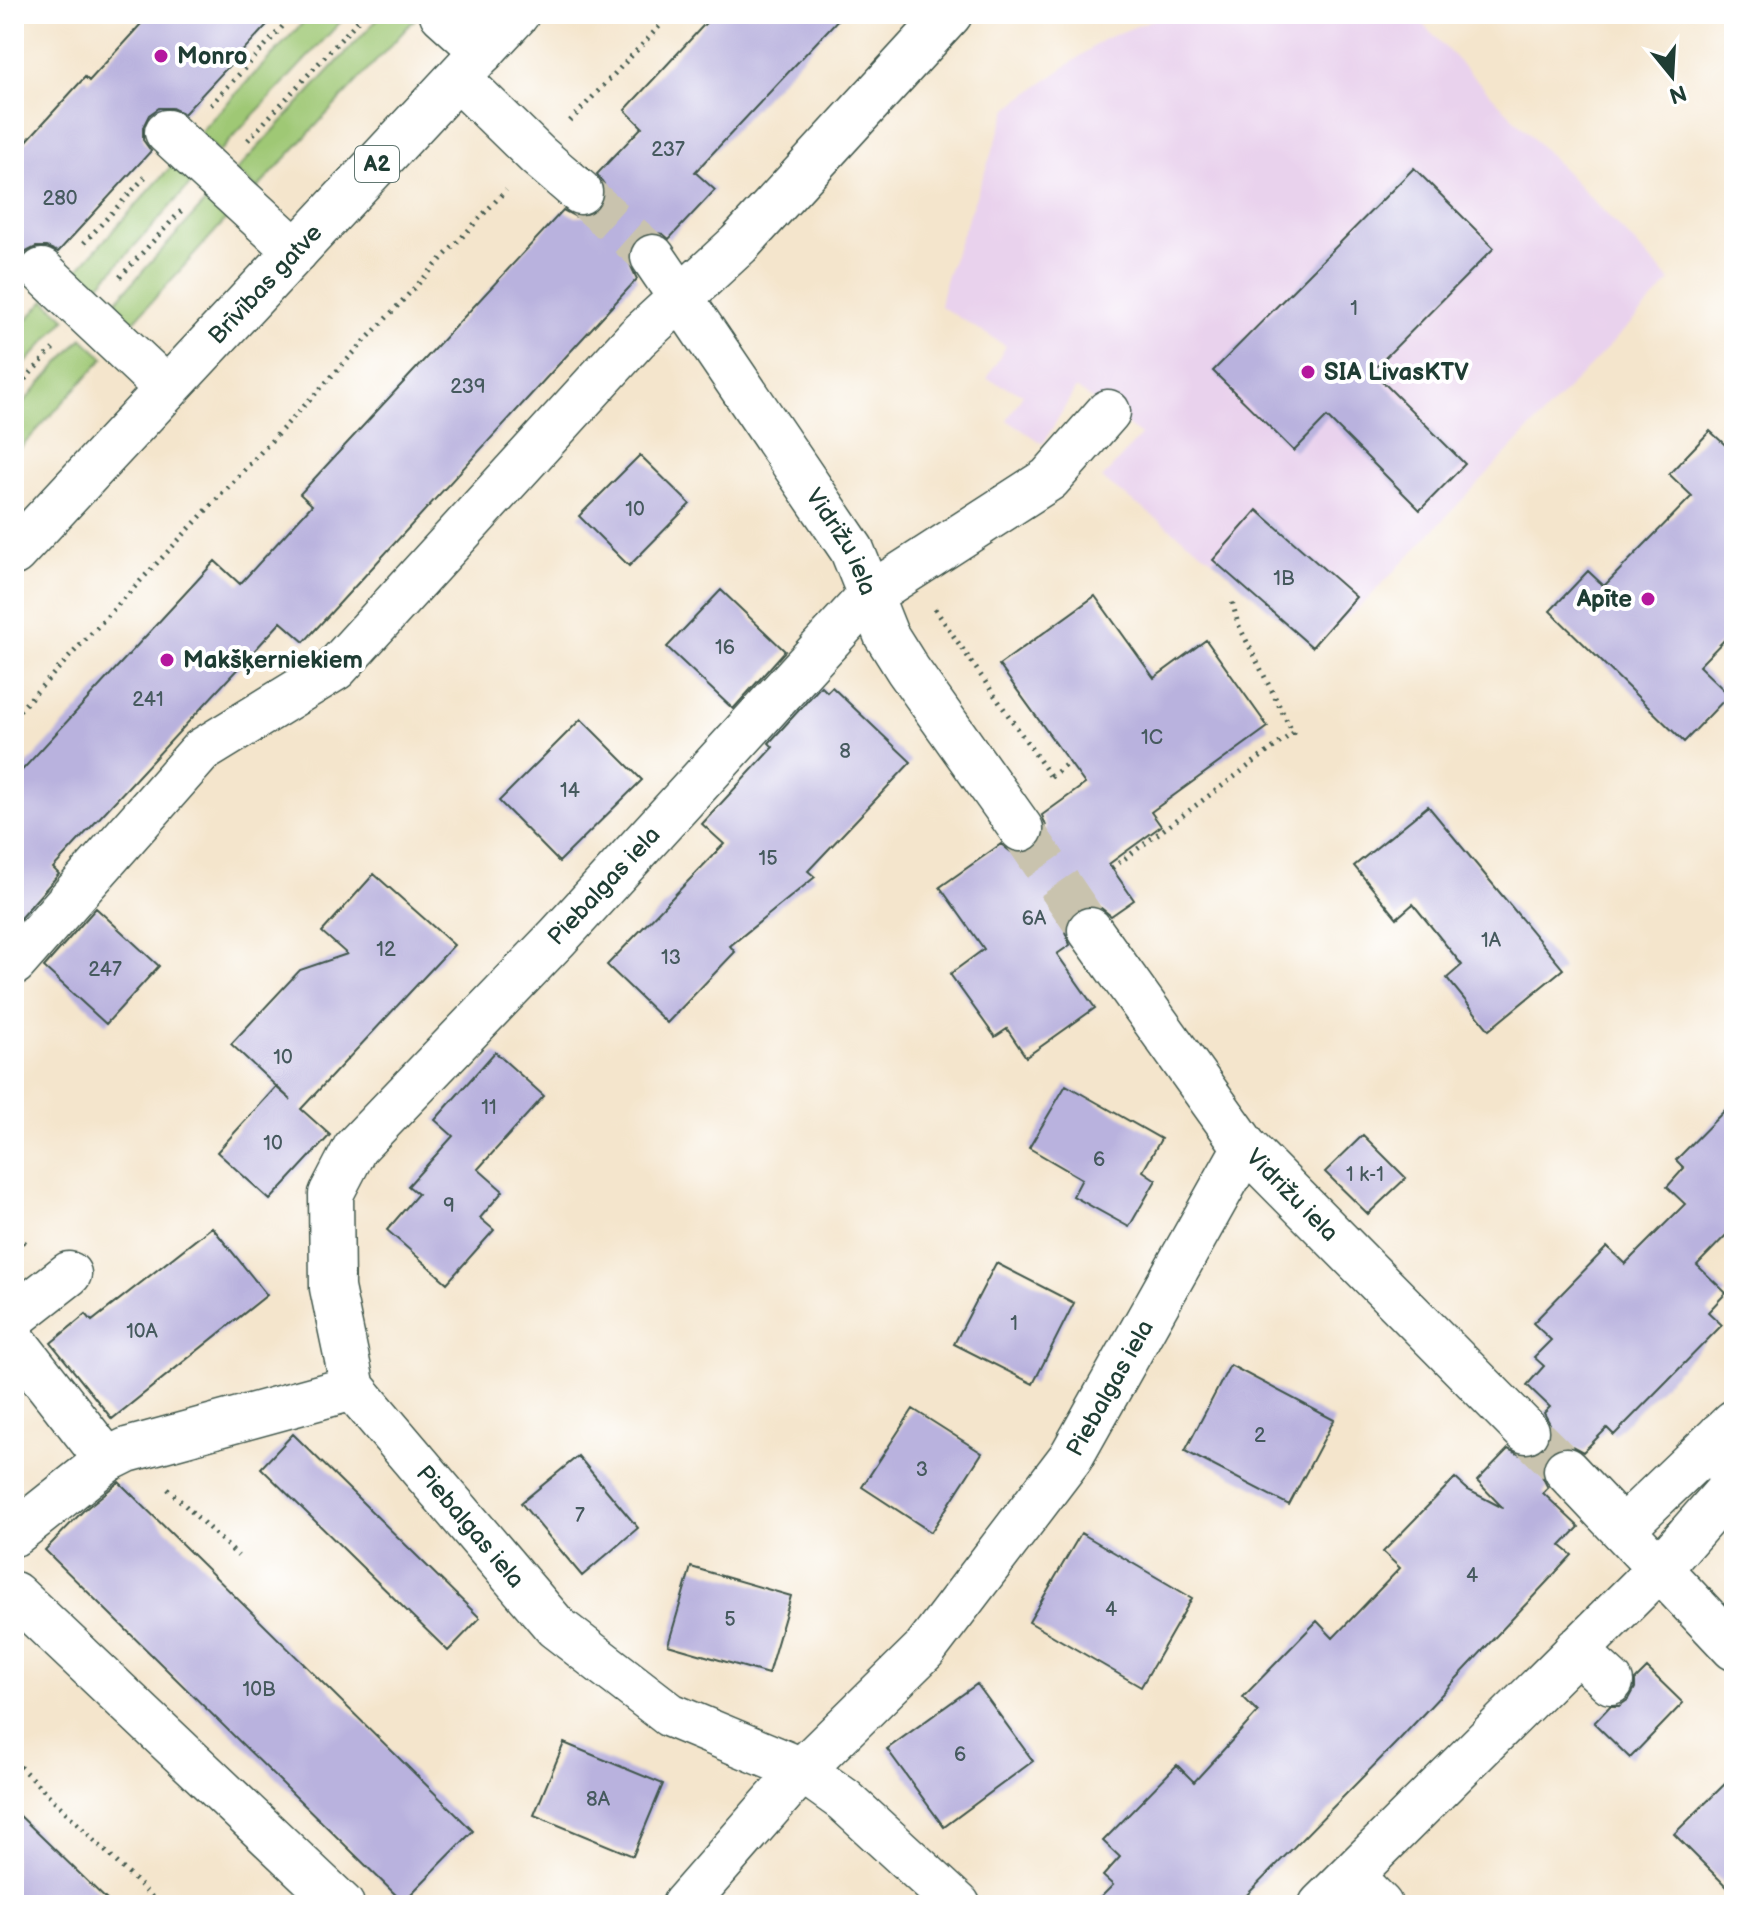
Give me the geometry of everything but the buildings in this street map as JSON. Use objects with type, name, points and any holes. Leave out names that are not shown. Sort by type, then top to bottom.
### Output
[{"type":"main road","points":[[442,14],[471,64],[538,156],[580,192]]},
{"type":"main road","name":"Brīvības gatve","points":[[14,553],[517,14]]},
{"type":"main road","points":[[14,963],[201,751],[336,668],[637,338],[739,244],[950,14]]},
{"type":"main road","points":[[167,132],[296,251]]},
{"type":"main road","name":"Vidrižu iela","points":[[653,257],[852,550],[886,635],[908,670],[1021,829]]},
{"type":"main road","points":[[42,271],[167,389]]},
{"type":"main road","name":"Piebalgas iela","points":[[1108,412],[1049,479],[871,594],[558,937],[355,1148],[331,1194],[332,1288],[353,1388],[556,1627],[670,1715],[802,1770],[924,1650],[1071,1457],[1245,1147]]},
{"type":"main road","name":"Vidrižu iela","points":[[1090,930],[1245,1147],[1526,1431]]},
{"type":"main road","points":[[14,1317],[69,1274]]},
{"type":"main road","points":[[14,1341],[117,1455]]},
{"type":"main road","points":[[14,1534],[117,1455],[353,1388]]},
{"type":"main road","points":[[1623,1528],[1727,1428]]},
{"type":"main road","points":[[1351,1895],[1576,1650],[1659,1569],[1731,1487],[1727,1428]]},
{"type":"main road","points":[[1566,1470],[1734,1648]]},
{"type":"main road","points":[[14,1594],[342,1905]]},
{"type":"main road","points":[[1576,1650],[1611,1682]]},
{"type":"main road","points":[[684,1905],[802,1770],[844,1800],[958,1905]]},
{"type":"path","points":[[14,716],[671,14]]},
{"type":"path","points":[[930,556],[936,613],[1051,777]]},
{"type":"path","points":[[1112,868],[1293,733],[1238,624],[1231,597]]},
{"type":"path","points":[[1043,783],[1069,762]]},
{"type":"path","points":[[117,1455],[238,1556]]},
{"type":"path","points":[[14,1761],[160,1905]]},
{"type":"shaded area","points":[[1167,14],[1413,14],[1671,281],[1363,604],[1312,647],[1213,560],[1102,479],[1141,435],[1076,388],[1043,444],[1007,420],[1023,394],[987,379],[1006,346],[940,306],[945,281],[1008,108],[1104,39]]},
{"type":"green space","points":[[311,14],[348,14],[219,152],[199,133]]},
{"type":"green space","points":[[382,14],[414,14],[417,17],[257,189],[236,171]]},
{"type":"green space","points":[[176,161],[195,179],[92,293],[73,275]]},
{"type":"green space","points":[[210,197],[230,215],[127,329],[107,311]]},
{"type":"green space","points":[[45,300],[66,319],[14,376],[14,334]]},
{"type":"green space","points":[[82,338],[104,358],[14,455],[14,413]]},
{"type":"tunnel","points":[[580,192],[653,257]]},
{"type":"tunnel","points":[[1021,829],[1090,930]]},
{"type":"tunnel","points":[[1526,1431],[1566,1470]]},
{"type":"place","name":"Monro","points":[[161,56]]},
{"type":"place","name":"SIA LivasKTV","points":[[1308,372]]},
{"type":"place","name":"Apīte","points":[[1648,599]]},
{"type":"place","name":"Makšķerniekiem","points":[[167,660]]}]
